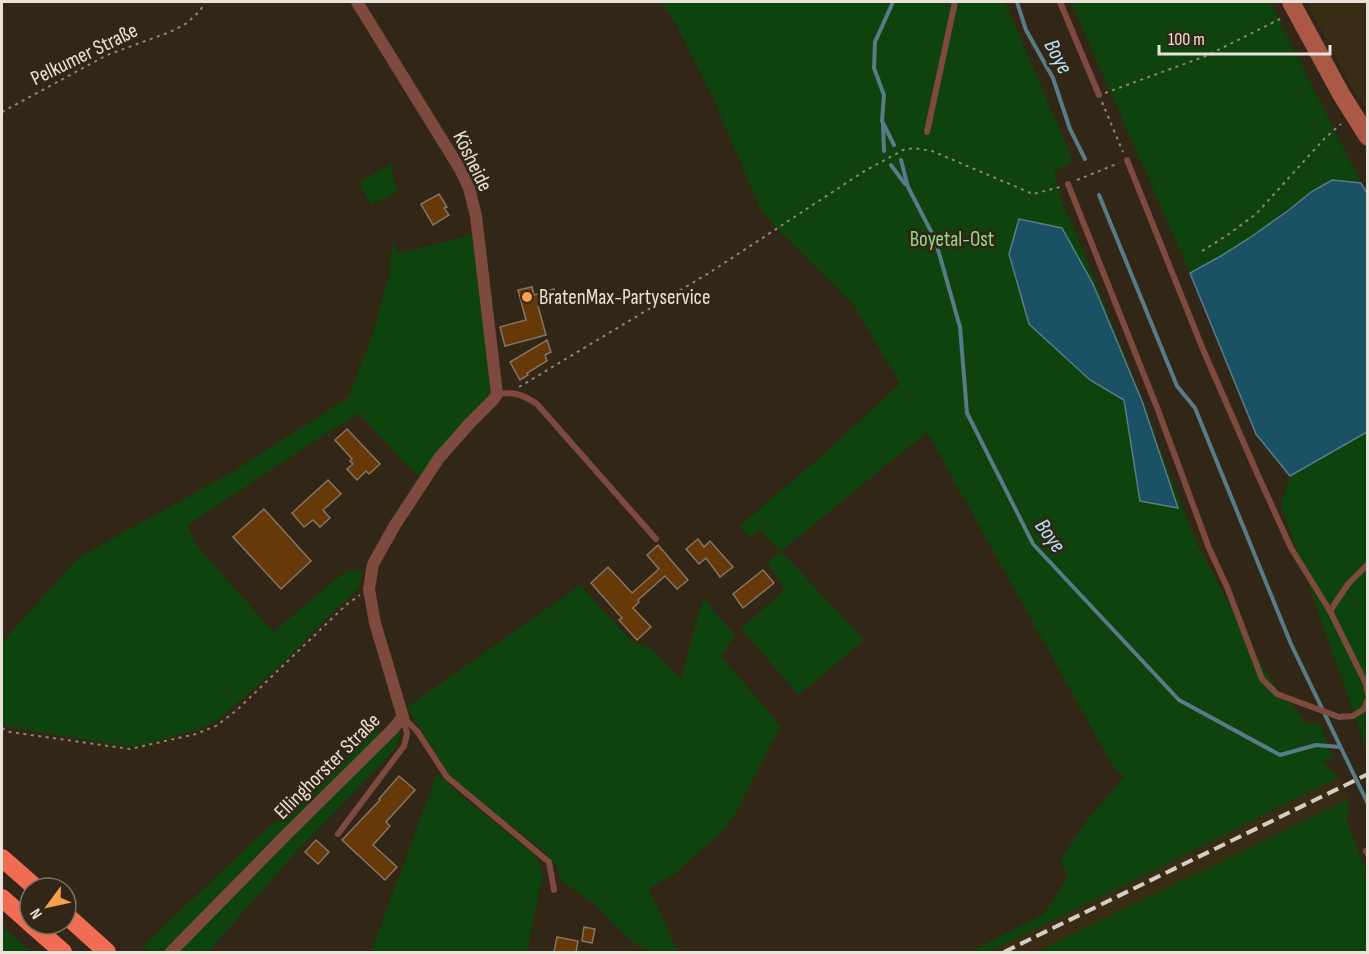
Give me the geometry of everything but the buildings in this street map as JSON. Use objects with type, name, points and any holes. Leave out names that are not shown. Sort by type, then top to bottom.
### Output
[{"type":"highway","points":[[2,858],[22,876]]},
{"type":"highway","points":[[2,898],[18,912]]},
{"type":"highway","points":[[78,926],[107,952]]},
{"type":"highway","points":[[45,936],[63,952]]},
{"type":"street","name":"Kösheide","points":[[357,2],[460,169],[468,188],[476,216],[503,393]]},
{"type":"street","points":[[1293,7],[1352,114],[1368,137]]},
{"type":"street","name":"Ellinghorster Straße","points":[[171,952],[403,717],[375,623],[369,589],[373,564],[395,525],[439,458],[493,400],[503,393]]},
{"type":"lane","points":[[927,132],[955,2]]},
{"type":"lane","points":[[1060,2],[1099,95]]},
{"type":"lane","points":[[1068,184],[1262,679],[1277,694],[1339,717],[1353,716],[1364,709],[1368,697],[1366,684],[1329,611],[1291,548],[1204,352],[1127,160]]},
{"type":"lane","points":[[503,393],[525,396],[537,404],[656,539]]},
{"type":"lane","points":[[1329,611],[1348,584],[1368,564]]},
{"type":"lane","points":[[338,834],[404,746],[407,735],[403,717]]},
{"type":"lane","points":[[403,717],[417,731],[447,777],[549,862],[554,890]]},
{"type":"path","name":"Pelkumer Straße","points":[[2,112],[107,55],[170,32],[187,23],[200,11],[205,2]]},
{"type":"path","points":[[503,393],[709,273],[863,172],[903,150],[915,148],[932,152],[1033,194],[1068,184],[1127,160],[1099,95],[1206,56],[1293,7]]},
{"type":"path","points":[[1202,251],[1256,214],[1325,138],[1352,114]]},
{"type":"path","points":[[2,728],[21,734],[130,749],[196,734],[216,726],[245,703],[346,605],[369,589]]},
{"type":"shaded area","points":[[1307,2],[1367,2],[1367,109],[1353,90]]},
{"type":"shaded area","points":[[1339,777],[1349,799],[1036,952],[988,952],[1143,876]]},
{"type":"green space","name":"Boyetal-Ost","points":[[662,2],[1005,2],[1073,161],[1054,172],[1061,200],[1109,316],[1196,542],[1275,687],[1296,708],[1304,723],[1320,724],[1333,759],[1323,760],[1328,768],[1339,777],[988,952],[970,952],[1044,914],[1068,876],[1060,861],[1090,816],[1124,778],[1111,763],[927,432],[781,551],[760,530],[749,537],[740,526],[825,453],[900,384],[854,305],[779,231],[760,208],[713,98]]},
{"type":"green space","points":[[1071,2],[1270,2],[1361,183],[1332,180],[1311,192],[1248,239],[1190,273]]},
{"type":"green space","points":[[393,163],[393,177],[398,191],[371,205],[359,182]]},
{"type":"green space","points":[[474,234],[491,392],[483,405],[421,479],[358,413],[187,525],[199,548],[273,632],[345,572],[362,570],[359,588],[281,665],[215,722],[199,729],[130,747],[2,724],[2,643],[79,557],[229,474],[348,398],[371,339],[390,272],[392,242],[398,254]]},
{"type":"green space","points":[[1367,432],[1367,751],[1281,505],[1290,476]]},
{"type":"green space","points":[[781,551],[864,640],[799,695],[741,629],[784,590],[767,563]]},
{"type":"green space","points":[[581,585],[632,642],[648,646],[681,679],[703,598],[735,635],[721,656],[780,726],[737,811],[722,832],[674,874],[649,889],[678,952],[656,952],[644,949],[629,939],[593,903],[561,880],[557,866],[541,849],[473,796],[448,773],[407,707]]},
{"type":"green space","points":[[375,727],[388,738],[395,731],[400,732],[396,748],[295,853],[208,952],[150,952],[143,946]]},
{"type":"green space","points":[[437,774],[536,856],[543,873],[527,952],[371,952]]},
{"type":"green space","points":[[1349,799],[1347,822],[1367,873],[1367,952],[1036,952]]},
{"type":"green space","points":[[2,927],[32,952],[2,952]]},
{"type":"water","points":[[1332,180],[1361,183],[1367,193],[1367,432],[1290,476],[1256,434],[1190,273],[1248,239],[1311,192]]},
{"type":"water","points":[[1019,219],[1062,228],[1093,284],[1142,401],[1178,508],[1140,501],[1124,400],[1090,380],[1029,324],[1009,254]]},
{"type":"waterway","name":"Boye","points":[[893,2],[875,42],[874,68],[884,95],[882,121],[894,145]]},
{"type":"waterway","name":"Boye","points":[[1017,2],[1026,30],[1053,78],[1070,129],[1085,159]]},
{"type":"waterway","name":"Boye","points":[[883,125],[884,151]]},
{"type":"waterway","name":"Boye","points":[[901,160],[908,187],[935,239],[960,327],[967,413],[1033,544],[1179,700],[1280,755],[1316,745],[1340,747]]},
{"type":"waterway","name":"Boye","points":[[891,165],[905,184]]},
{"type":"waterway","name":"Boye","points":[[1099,195],[1177,386],[1195,408],[1291,644],[1368,804]]},
{"type":"railway","points":[[1004,952],[1368,774]]},
{"type":"place","name":"BratenMax-Partyservice","points":[[527,297]]}]
